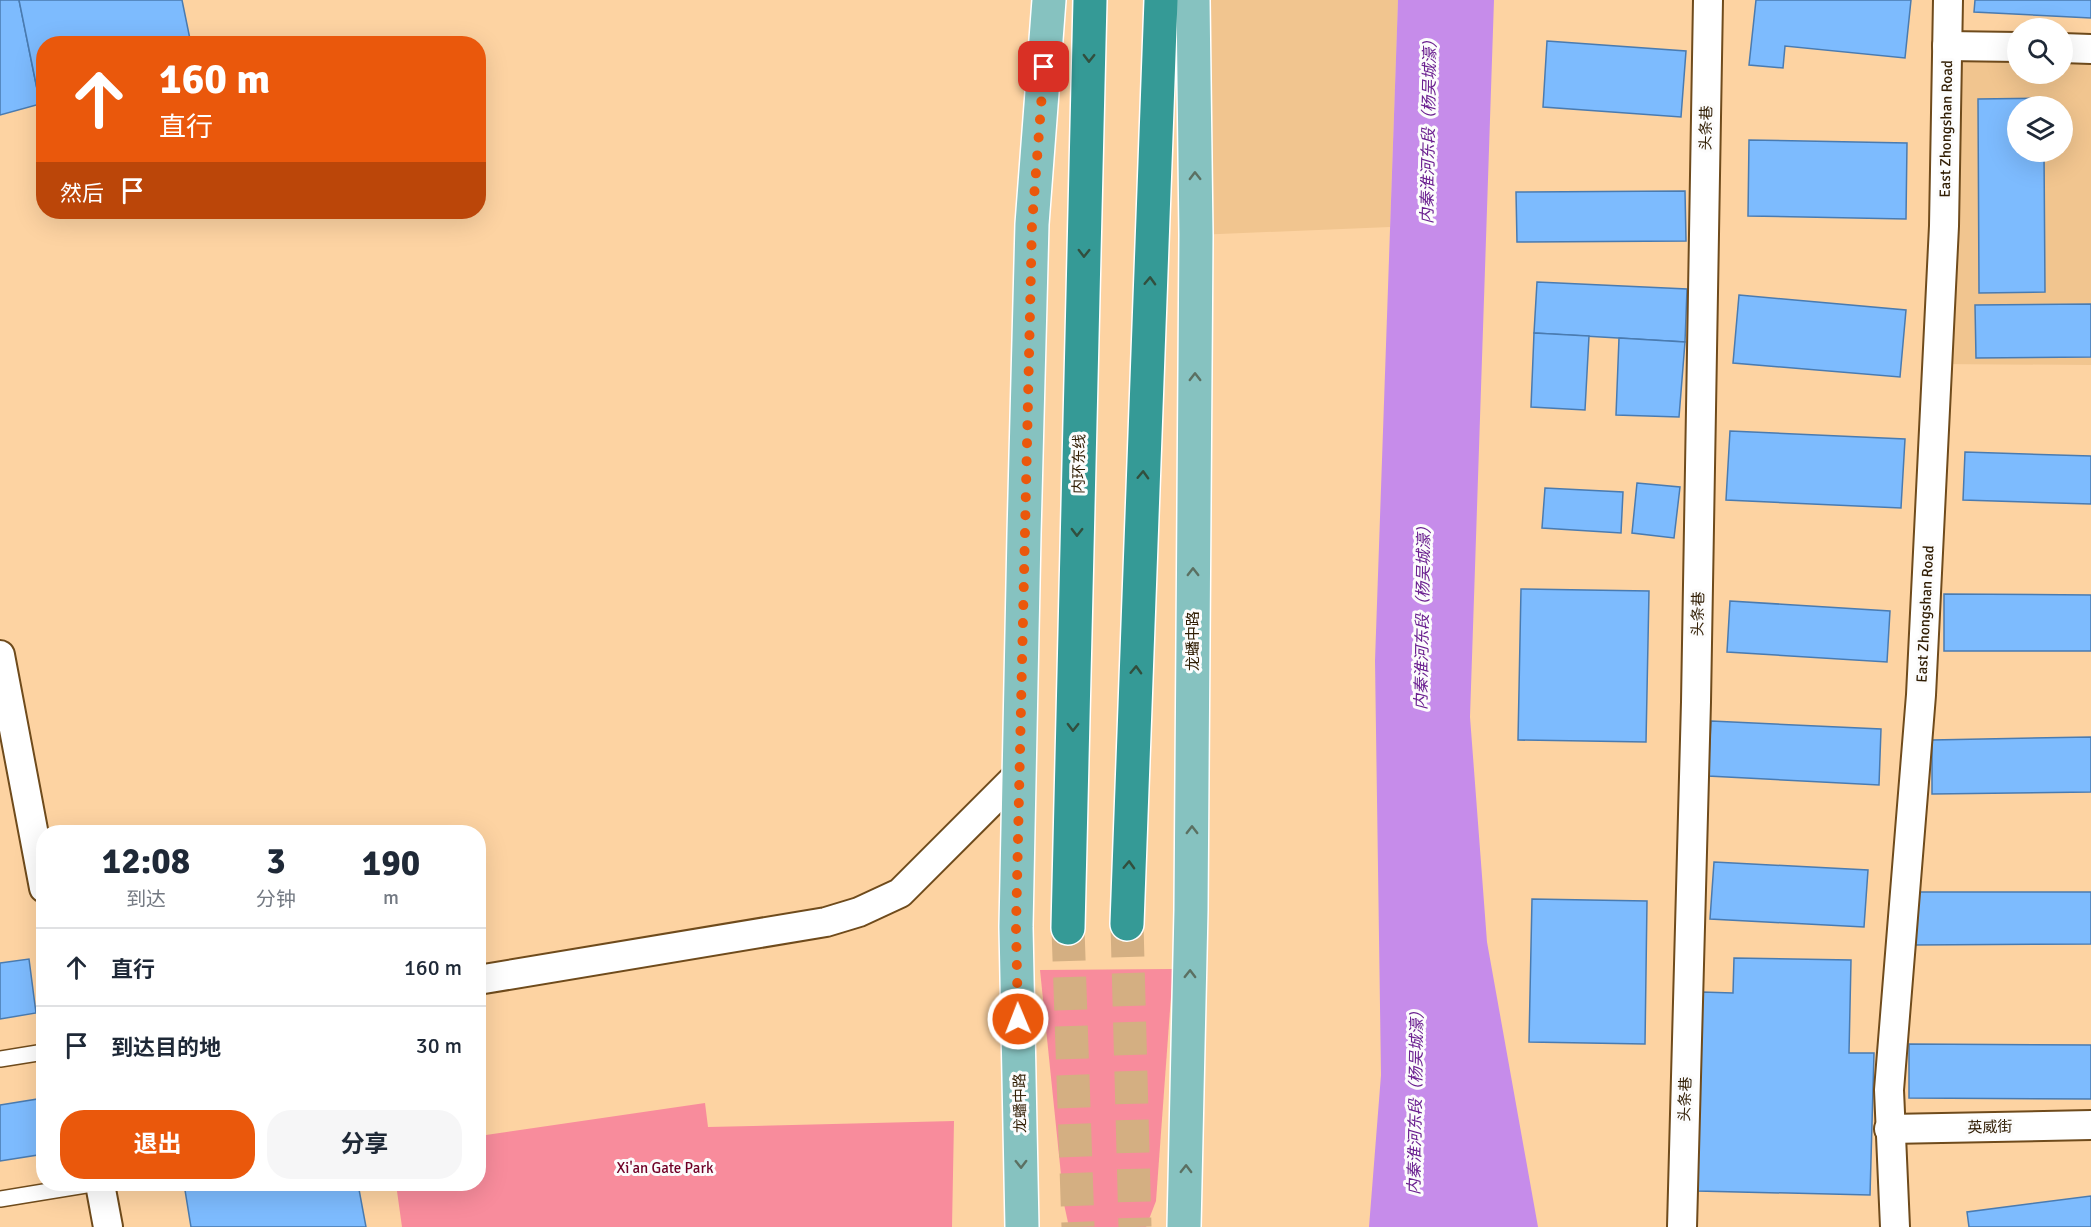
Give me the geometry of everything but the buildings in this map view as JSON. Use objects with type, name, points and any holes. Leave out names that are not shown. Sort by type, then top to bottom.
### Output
[{"type":"highway","name":"内环东线","points":[[1068,928],[1090,0]]},
{"type":"highway","points":[[1127,924],[1161,0]]},
{"type":"main road","name":"龙蟠中路","points":[[1022,1227],[1016,927],[1032,224],[1048,0]]},
{"type":"main road","name":"龙蟠中路","points":[[1184,1226],[1191,910],[1196,235],[1193,0]]},
{"type":"street","name":"头条巷","points":[[1682,1227],[1696,702],[1708,0]]},
{"type":"street","name":"East Zhongshan Road","points":[[1895,1227],[1889,1090],[1921,695],[1944,226],[1948,0]]},
{"type":"street","points":[[1947,46],[2007,47]]},
{"type":"street","points":[[2073,48],[2091,49]]},
{"type":"street","points":[[0,655],[36,846]]},
{"type":"street","points":[[486,979],[826,922],[859,912],[900,893],[1020,773]]},
{"type":"street","name":"英威街","points":[[1889,1130],[2091,1125]]},
{"type":"street","points":[[101,1191],[108,1227]]},
{"type":"lane","points":[[0,1059],[36,1053]]},
{"type":"lane","points":[[0,1199],[49,1191]]},
{"type":"shaded area","points":[[1203,0],[1398,0],[1390,227],[1196,235]]},
{"type":"shaded area","points":[[1947,46],[2007,47],[2007,84],[2073,84],[2073,48],[2091,49],[2091,365],[1938,364]]},
{"type":"green space","points":[[1173,969],[1156,1201],[1146,1227],[1069,1227],[1064,1204],[1040,970]]},
{"type":"green space","name":"Xi'an Gate Park","points":[[705,1103],[708,1127],[954,1121],[952,1227],[402,1227],[397,1191],[486,1191],[486,1135]]},
{"type":"water","name":"内秦淮河东段（杨吴城濠）","points":[[1398,0],[1494,0],[1470,717],[1487,942],[1538,1227],[1369,1227],[1381,1075],[1375,661]]},
{"type":"tunnel","points":[[1127,924],[1135,1227]]},
{"type":"tunnel","points":[[1068,928],[1078,1227]]},
{"type":"route","points":[[1018,1019],[1016,927],[1032,224],[1044,67]]}]
